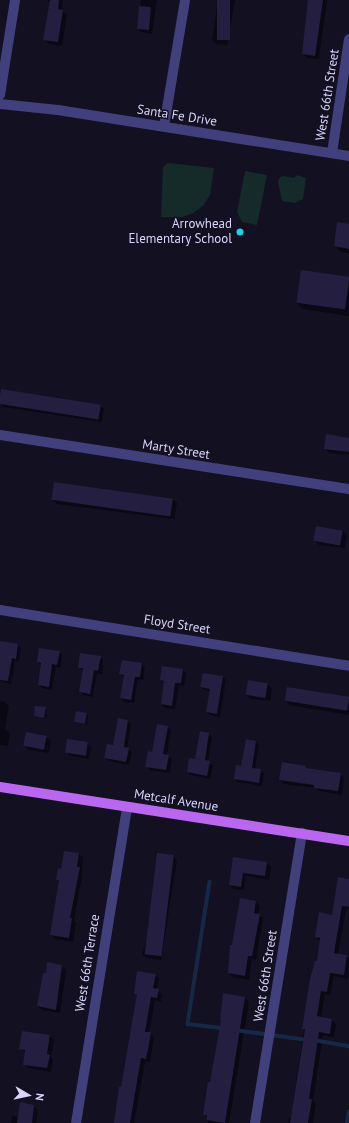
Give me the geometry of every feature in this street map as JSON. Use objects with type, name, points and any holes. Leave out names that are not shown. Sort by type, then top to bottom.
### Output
[{"type":"main road","name":"Metcalf Avenue","points":[[0,787],[349,841]]},
{"type":"street","points":[[0,95],[15,0]]},
{"type":"street","points":[[164,126],[185,0]]},
{"type":"street","name":"West 66th Street","points":[[332,154],[349,39]]},
{"type":"street","name":"Santa Fe Drive","points":[[0,104],[58,110],[349,156]]},
{"type":"street","name":"Marty Street","points":[[0,435],[349,489]]},
{"type":"street","name":"Floyd Street","points":[[0,610],[349,666]]},
{"type":"street","name":"West 66th Terrace","points":[[76,1123],[127,807]]},
{"type":"street","name":"West 66th Street","points":[[255,1123],[302,833]]},
{"type":"green space","points":[[168,163],[214,168],[210,195],[203,206],[193,213],[183,217],[161,217],[163,167]]},
{"type":"green space","points":[[245,171],[267,175],[257,225],[242,222],[237,212]]},
{"type":"green space","points":[[297,175],[306,178],[303,199],[295,203],[282,201],[278,182],[279,178],[282,176],[294,178]]},
{"type":"building","points":[[50,0],[59,0],[58,9],[63,10],[58,42],[43,40]]},
{"type":"building","points":[[217,0],[230,0],[230,40],[217,40]]},
{"type":"building","points":[[308,0],[323,0],[315,56],[302,54]]},
{"type":"building","points":[[139,6],[151,7],[149,30],[137,29]]},
{"type":"building","points":[[337,222],[349,224],[349,249],[334,246]]},
{"type":"building","points":[[301,270],[349,277],[345,309],[296,303]]},
{"type":"building","points":[[1,389],[101,405],[98,420],[0,404]]},
{"type":"building","points":[[326,434],[349,438],[349,452],[324,449]]},
{"type":"building","points":[[54,482],[173,499],[170,517],[51,500]]},
{"type":"building","points":[[316,526],[343,531],[340,545],[313,541]]},
{"type":"building","points":[[0,641],[18,644],[16,659],[12,658],[8,681],[0,680]]},
{"type":"building","points":[[39,648],[60,651],[57,665],[52,664],[49,687],[38,685],[41,663],[37,662]]},
{"type":"building","points":[[80,653],[101,656],[98,671],[94,670],[90,694],[79,692],[83,668],[78,668]]},
{"type":"building","points":[[122,660],[142,663],[140,677],[135,677],[131,700],[120,698],[124,675],[119,674]]},
{"type":"building","points":[[162,666],[183,669],[181,683],[175,683],[172,706],[161,704],[164,681],[160,680]]},
{"type":"building","points":[[203,673],[223,676],[217,714],[206,712],[210,689],[200,687]]},
{"type":"building","points":[[248,680],[268,683],[265,698],[246,695]]},
{"type":"building","points":[[287,687],[349,697],[347,711],[285,701]]},
{"type":"building","points":[[35,706],[46,707],[44,718],[34,716]]},
{"type":"building","points":[[76,711],[87,713],[85,724],[74,722]]},
{"type":"building","points":[[118,718],[128,720],[124,747],[129,748],[126,762],[104,758],[107,744],[113,745]]},
{"type":"building","points":[[157,724],[168,726],[163,754],[169,755],[166,770],[145,767],[148,751],[152,752]]},
{"type":"building","points":[[200,731],[209,733],[205,760],[210,761],[207,776],[187,772],[189,758],[195,759]]},
{"type":"building","points":[[26,732],[47,736],[44,750],[23,746]]},
{"type":"building","points":[[67,739],[88,742],[86,756],[65,753]]},
{"type":"building","points":[[246,739],[256,741],[252,768],[261,769],[259,783],[234,779],[236,765],[241,766]]},
{"type":"building","points":[[282,762],[306,766],[306,768],[341,773],[338,791],[314,788],[314,785],[279,780]]},
{"type":"building","points":[[64,851],[79,853],[77,867],[80,867],[70,918],[72,918],[69,938],[50,935],[59,880],[56,880],[58,868],[61,869]]},
{"type":"building","points":[[157,853],[174,855],[161,956],[145,954]]},
{"type":"building","points":[[233,857],[267,862],[265,876],[243,873],[241,887],[229,885]]},
{"type":"building","points":[[338,877],[349,879],[349,907],[342,906],[334,953],[347,955],[344,975],[330,973],[327,992],[321,991],[317,1016],[332,1019],[330,1034],[319,1032],[309,1099],[312,1099],[308,1123],[290,1123],[305,1029],[302,1029],[310,979],[315,961],[317,961],[320,938],[315,937],[319,912],[332,915]]},
{"type":"building","points":[[240,898],[256,901],[254,913],[260,914],[252,956],[248,956],[245,976],[228,973],[230,945],[232,945]]},
{"type":"building","points":[[47,962],[62,965],[56,1010],[37,1006],[43,973],[46,973]]},
{"type":"building","points":[[137,971],[156,974],[153,988],[159,989],[157,998],[151,997],[145,1032],[151,1032],[149,1044],[146,1059],[141,1058],[130,1123],[114,1123],[119,1087],[121,1087],[137,994],[134,994]]},
{"type":"building","points":[[223,993],[245,997],[225,1123],[207,1120],[207,1115],[203,1115],[208,1082],[210,1082],[221,1020]]},
{"type":"building","points":[[22,1031],[50,1035],[47,1054],[50,1055],[47,1068],[23,1065],[25,1050],[19,1049]]},
{"type":"building","points":[[20,1102],[34,1105],[32,1123],[17,1123]]},
{"type":"waterway","points":[[210,882],[188,1024],[223,1028]]},
{"type":"waterway","points":[[235,1030],[308,1040]]},
{"type":"waterway","points":[[314,1040],[349,1046]]},
{"type":"waterway","points":[[347,1123],[349,1112]]},
{"type":"place","name":"Arrowhead Elementary School","points":[[240,232]]}]
